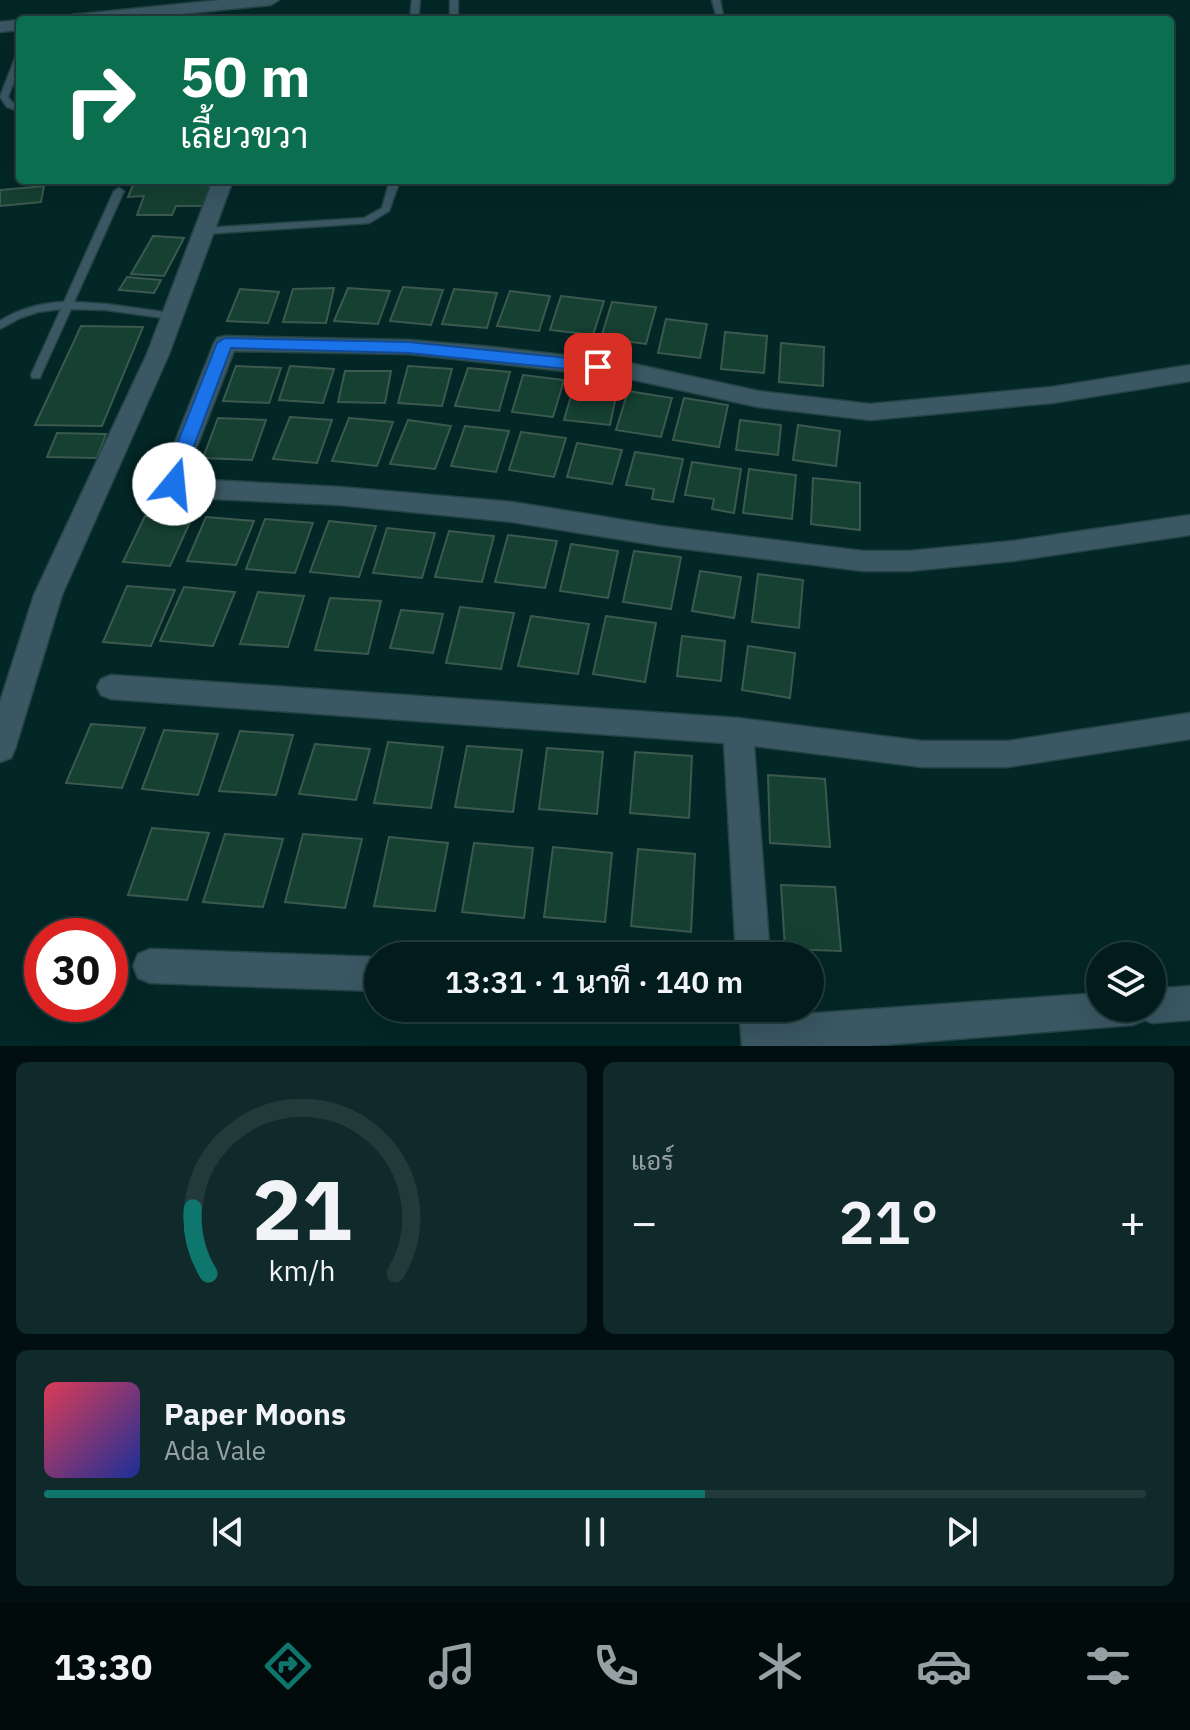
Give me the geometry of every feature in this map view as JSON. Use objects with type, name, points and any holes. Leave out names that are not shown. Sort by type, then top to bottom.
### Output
[{"type":"street","points":[[120,16],[280,3]]},
{"type":"street","points":[[0,749],[48,595],[158,354],[222,184]]},
{"type":"street","points":[[1190,373],[1052,395],[870,412],[758,399],[625,370],[492,355],[409,347],[225,343],[177,467],[174,484],[175,487],[192,489],[340,496],[512,512],[661,536],[863,561],[909,561],[1013,551],[1190,525]]},
{"type":"street","points":[[111,687],[738,731],[922,754],[1008,754],[1190,726]]},
{"type":"street","points":[[738,731],[752,942]]},
{"type":"street","points":[[150,966],[364,974]]},
{"type":"street","points":[[1166,1005],[1190,1003]]},
{"type":"street","points":[[758,1030],[961,1023],[1086,1012]]},
{"type":"lane","points":[[16,66],[4,97],[10,105],[16,107]]},
{"type":"lane","points":[[205,231],[366,221],[386,209],[394,184]]},
{"type":"lane","points":[[36,375],[119,191]]},
{"type":"lane","points":[[0,326],[19,312],[66,305],[171,316]]},
{"type":"building","points":[[133,184],[211,184],[203,206],[176,206],[172,215],[137,215],[144,196],[128,197]]},
{"type":"building","points":[[44,186],[41,202],[0,206],[0,190]]},
{"type":"building","points":[[153,236],[184,238],[164,276],[131,274]]},
{"type":"building","points":[[127,277],[161,280],[154,293],[119,290]]},
{"type":"building","points":[[403,287],[443,290],[431,325],[390,321]]},
{"type":"building","points":[[334,288],[326,323],[283,322],[293,289]]},
{"type":"building","points":[[348,288],[390,291],[378,324],[334,321]]},
{"type":"building","points":[[240,289],[279,292],[268,323],[227,321]]},
{"type":"building","points":[[454,289],[497,293],[487,328],[442,324]]},
{"type":"building","points":[[510,291],[550,296],[539,331],[497,326]]},
{"type":"building","points":[[561,296],[604,301],[593,335],[550,330]]},
{"type":"building","points":[[612,302],[656,307],[646,344],[601,338]]},
{"type":"building","points":[[666,319],[707,324],[700,358],[658,353]]},
{"type":"building","points":[[81,326],[143,327],[102,426],[35,425]]},
{"type":"building","points":[[725,332],[767,336],[764,373],[721,369]]},
{"type":"building","points":[[781,343],[824,347],[823,386],[779,382]]},
{"type":"building","points":[[236,366],[281,368],[269,403],[223,401]]},
{"type":"building","points":[[290,366],[334,369],[323,403],[279,400]]},
{"type":"building","points":[[408,366],[452,369],[442,406],[398,403]]},
{"type":"building","points":[[468,368],[510,372],[499,411],[455,406]]},
{"type":"building","points":[[345,371],[391,371],[385,403],[338,402]]},
{"type":"building","points":[[523,375],[564,380],[553,417],[512,412]]},
{"type":"building","points":[[575,382],[618,387],[610,425],[564,420]]},
{"type":"building","points":[[628,391],[672,398],[661,437],[616,430]]},
{"type":"building","points":[[684,398],[728,405],[719,447],[673,440]]},
{"type":"building","points":[[290,417],[332,420],[317,463],[273,459]]},
{"type":"building","points":[[218,418],[266,420],[252,460],[203,458]]},
{"type":"building","points":[[349,418],[393,422],[377,466],[332,461]]},
{"type":"building","points":[[408,420],[451,426],[435,469],[390,464]]},
{"type":"building","points":[[740,420],[781,425],[778,455],[736,450]]},
{"type":"building","points":[[798,425],[840,431],[836,466],[793,460]]},
{"type":"building","points":[[465,426],[509,431],[496,472],[451,466]]},
{"type":"building","points":[[521,432],[566,438],[554,477],[509,470]]},
{"type":"building","points":[[57,433],[106,434],[97,458],[47,457]]},
{"type":"building","points":[[577,443],[622,450],[612,484],[567,477]]},
{"type":"building","points":[[635,452],[683,459],[673,502],[652,499],[654,489],[626,485]]},
{"type":"building","points":[[692,462],[741,469],[734,513],[712,509],[714,499],[685,495]]},
{"type":"building","points":[[749,469],[796,475],[792,519],[743,513]]},
{"type":"building","points":[[813,478],[860,483],[860,530],[811,524]]},
{"type":"building","points":[[145,516],[191,520],[170,566],[123,562]]},
{"type":"building","points":[[206,517],[254,521],[236,565],[187,561]]},
{"type":"building","points":[[265,519],[313,523],[295,573],[246,569]]},
{"type":"building","points":[[329,521],[376,526],[359,577],[310,572]]},
{"type":"building","points":[[387,528],[435,533],[422,578],[373,573]]},
{"type":"building","points":[[449,531],[494,536],[482,582],[435,577]]},
{"type":"building","points":[[508,535],[557,541],[545,588],[495,582]]},
{"type":"building","points":[[571,544],[618,551],[608,598],[560,591]]},
{"type":"building","points":[[634,551],[681,557],[671,609],[623,602]]},
{"type":"building","points":[[700,571],[741,577],[734,618],[692,611]]},
{"type":"building","points":[[758,574],[803,580],[799,628],[752,622]]},
{"type":"building","points":[[127,586],[175,590],[151,646],[103,642]]},
{"type":"building","points":[[184,587],[235,592],[213,646],[160,641]]},
{"type":"building","points":[[258,592],[304,596],[288,647],[240,644]]},
{"type":"building","points":[[330,598],[381,601],[368,654],[315,650]]},
{"type":"building","points":[[460,607],[514,613],[501,669],[446,663]]},
{"type":"building","points":[[401,610],[443,614],[433,653],[390,648]]},
{"type":"building","points":[[531,616],[589,624],[578,674],[518,666]]},
{"type":"building","points":[[606,616],[656,623],[645,682],[593,674]]},
{"type":"building","points":[[682,636],[725,641],[721,681],[677,676]]},
{"type":"building","points":[[748,646],[795,653],[790,698],[742,690]]},
{"type":"building","points":[[91,724],[145,728],[122,788],[66,783]]},
{"type":"building","points":[[164,730],[218,734],[198,795],[142,789]]},
{"type":"building","points":[[240,731],[293,735],[276,795],[219,791]]},
{"type":"building","points":[[388,742],[443,747],[431,808],[374,803]]},
{"type":"building","points":[[315,744],[370,749],[356,800],[299,794]]},
{"type":"building","points":[[467,746],[522,750],[513,812],[455,807]]},
{"type":"building","points":[[547,748],[603,752],[597,814],[539,809]]},
{"type":"building","points":[[635,752],[692,756],[689,818],[630,813]]},
{"type":"building","points":[[768,775],[825,779],[830,847],[770,843]]},
{"type":"building","points":[[152,828],[209,833],[187,900],[128,895]]},
{"type":"building","points":[[225,834],[283,839],[263,907],[203,902]]},
{"type":"building","points":[[303,834],[362,839],[345,908],[285,902]]},
{"type":"building","points":[[389,837],[448,843],[435,911],[374,906]]},
{"type":"building","points":[[474,843],[533,848],[524,918],[462,912]]},
{"type":"building","points":[[553,847],[612,853],[605,922],[544,917]]},
{"type":"building","points":[[638,849],[695,854],[691,932],[631,926]]},
{"type":"building","points":[[781,885],[835,887],[841,951],[824,950],[824,942],[785,942]]},
{"type":"route","points":[[174,484],[177,467],[225,343],[409,347],[598,367]]}]
